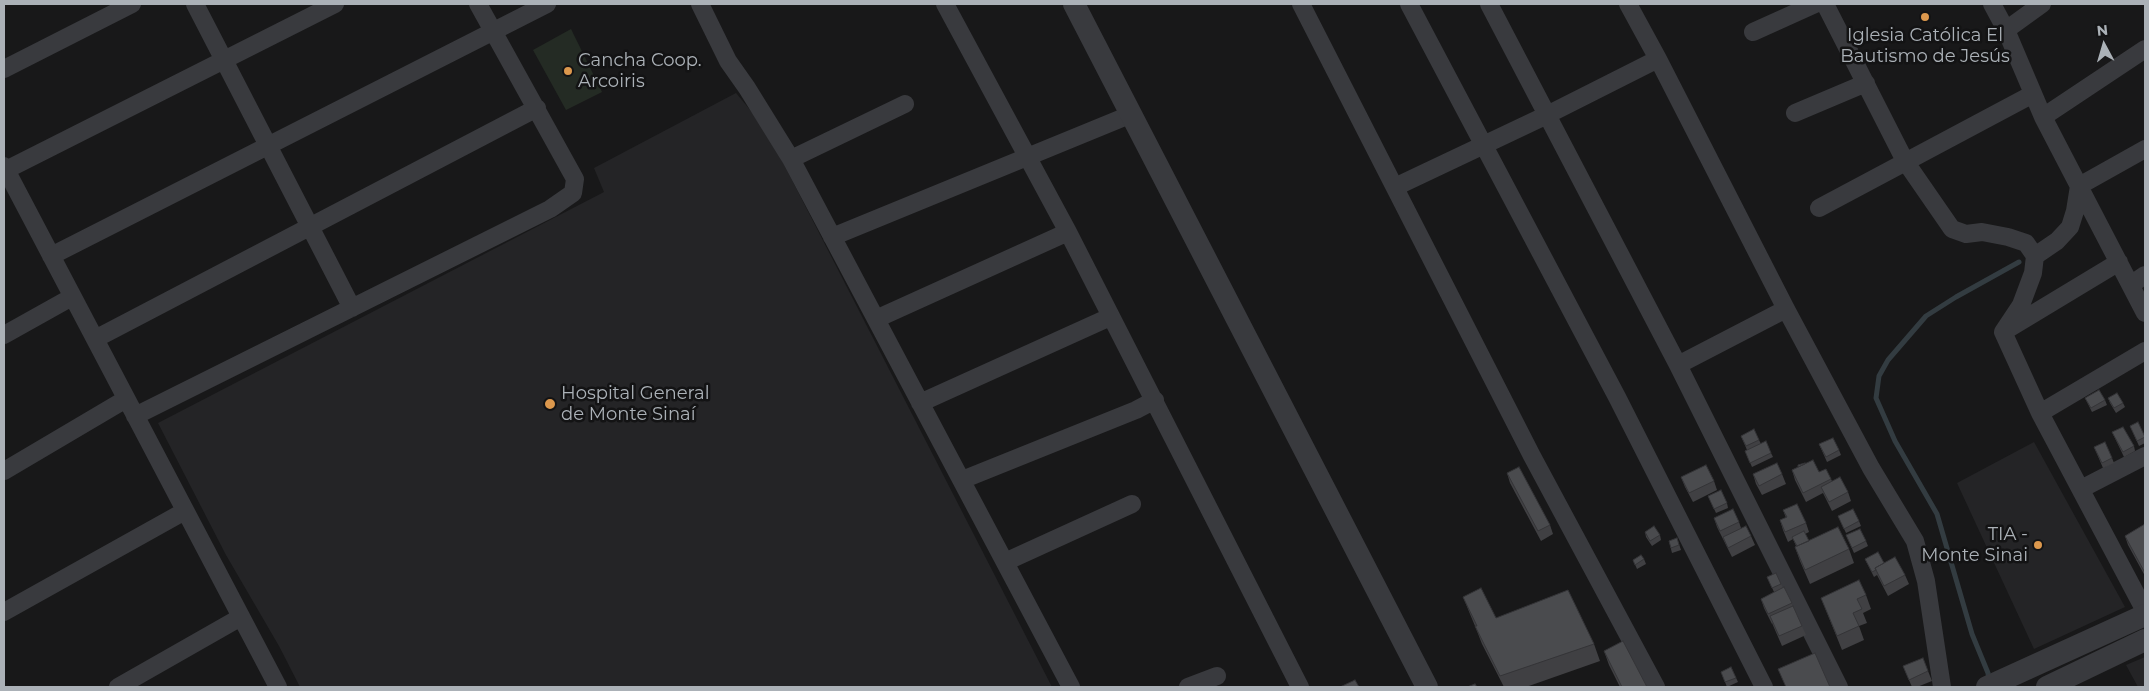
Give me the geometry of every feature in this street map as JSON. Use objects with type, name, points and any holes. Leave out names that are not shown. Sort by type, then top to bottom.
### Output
[{"type":"street","points":[[4,69],[132,4]]},
{"type":"street","points":[[195,4],[352,308]]},
{"type":"street","points":[[278,687],[6,174],[335,4]]},
{"type":"street","points":[[136,416],[550,209],[573,193],[575,179],[478,4]]},
{"type":"street","points":[[51,256],[547,4]]},
{"type":"street","points":[[700,4],[728,61],[791,159],[1071,687]]},
{"type":"street","points":[[945,4],[1068,232],[1300,687]]},
{"type":"street","points":[[1074,4],[1427,687]]},
{"type":"street","points":[[1302,4],[1532,456],[1656,687]]},
{"type":"street","points":[[1410,4],[1617,397],[1764,687]]},
{"type":"street","points":[[1489,4],[1678,365],[1840,687]]},
{"type":"street","points":[[1628,4],[1786,310],[1871,468],[1914,541],[1926,581],[1942,687]]},
{"type":"street","points":[[1753,32],[1815,4]]},
{"type":"street","points":[[1825,4],[1905,161],[1952,230],[1966,234],[1982,232],[2008,237],[2026,243],[2035,256],[2033,273],[2021,305],[2003,332]]},
{"type":"street","points":[[1992,4],[2006,30],[2043,117],[2119,262],[2138,280],[2145,313]]},
{"type":"street","points":[[2006,30],[2042,4]]},
{"type":"street","points":[[2043,117],[2145,49]]},
{"type":"street","points":[[1395,187],[1547,115],[1658,59]]},
{"type":"street","points":[[1795,113],[1866,83]]},
{"type":"street","points":[[1819,208],[2032,94]]},
{"type":"street","points":[[791,159],[905,104]]},
{"type":"street","points":[[95,340],[537,108]]},
{"type":"street","points":[[832,237],[1132,114]]},
{"type":"street","points":[[2035,256],[2057,241],[2070,227],[2080,186],[2145,149]]},
{"type":"street","points":[[876,319],[1068,232]]},
{"type":"street","points":[[2003,332],[2119,262]]},
{"type":"street","points":[[4,335],[72,297]]},
{"type":"street","points":[[1678,365],[1786,310]]},
{"type":"street","points":[[920,403],[1110,317]]},
{"type":"street","points":[[2003,332],[2040,413],[2145,611]]},
{"type":"street","points":[[2040,413],[2145,351]]},
{"type":"street","points":[[4,471],[126,399]]},
{"type":"street","points":[[962,480],[1136,410],[1155,400]]},
{"type":"street","points":[[2082,489],[2145,456]]},
{"type":"street","points":[[1005,562],[1132,504]]},
{"type":"street","points":[[4,612],[185,511]]},
{"type":"street","points":[[1987,687],[2145,615]]},
{"type":"street","points":[[118,687],[241,617]]},
{"type":"street","points":[[2047,687],[2145,640]]},
{"type":"street","points":[[1188,687],[1217,676]]},
{"type":"shaded area","name":"Cancha Coop. Arcoiris","points":[[571,29],[602,92],[566,110],[533,50]]},
{"type":"shaded area","name":"Hospital General de Monte Sinaí","points":[[736,93],[756,117],[774,145],[1052,687],[300,687],[279,646],[226,555],[158,423],[604,192],[594,168]]},
{"type":"shaded area","name":"TIA - Monte Sinai","points":[[2034,442],[2125,607],[2034,649],[1957,483]]},
{"type":"shaded area","points":[[2145,657],[2145,687],[2138,687],[2126,665]]},
{"type":"building","points":[[2099,390],[2105,400],[2091,408],[2085,398]]},
{"type":"building","points":[[2117,393],[2123,403],[2114,408],[2108,398]]},
{"type":"building","points":[[2138,422],[2145,437],[2137,441],[2130,426]]},
{"type":"building","points":[[2123,427],[2134,446],[2123,452],[2112,432]]},
{"type":"building","points":[[1754,429],[1759,440],[1746,446],[1741,436]]},
{"type":"building","points":[[1833,438],[1839,450],[1826,457],[1819,444]]},
{"type":"building","points":[[1766,441],[1771,453],[1750,463],[1745,451]]},
{"type":"building","points":[[2105,442],[2112,458],[2102,463],[2094,447]]},
{"type":"building","points":[[1813,460],[1819,472],[1826,469],[1831,479],[1803,493],[1792,470]]},
{"type":"building","points":[[1777,463],[1782,474],[1759,486],[1753,474]]},
{"type":"building","points":[[1706,465],[1714,481],[1689,493],[1681,477]]},
{"type":"building","points":[[1519,467],[1550,525],[1538,531],[1507,473]]},
{"type":"building","points":[[1840,477],[1848,492],[1829,502],[1821,487]]},
{"type":"building","points":[[1721,490],[1727,503],[1714,509],[1708,496]]},
{"type":"building","points":[[1797,504],[1806,523],[1785,532],[1780,520],[1787,517],[1783,510]]},
{"type":"building","points":[[1733,509],[1739,522],[1720,531],[1714,518]]},
{"type":"building","points":[[1853,509],[1859,521],[1844,529],[1838,516]]},
{"type":"building","points":[[2145,524],[2145,573],[2125,536]]},
{"type":"building","points":[[1654,526],[1660,535],[1650,541],[1645,532]]},
{"type":"building","points":[[1746,526],[1751,536],[1728,548],[1723,537]]},
{"type":"building","points":[[1838,527],[1849,549],[1805,570],[1795,547]]},
{"type":"building","points":[[1860,529],[1866,541],[1852,548],[1846,535]]},
{"type":"building","points":[[1804,531],[1809,541],[1797,546],[1792,537]]},
{"type":"building","points":[[1677,538],[1679,545],[1671,548],[1669,541]]},
{"type":"building","points":[[1878,552],[1884,563],[1872,572],[1865,559]]},
{"type":"building","points":[[1641,555],[1644,559],[1635,565],[1633,560]]},
{"type":"building","points":[[1895,557],[1905,575],[1884,586],[1875,568]]},
{"type":"building","points":[[1776,573],[1781,584],[1772,588],[1767,577]]},
{"type":"building","points":[[1859,580],[1866,595],[1857,599],[1862,609],[1853,613],[1859,626],[1837,636],[1821,598]]},
{"type":"building","points":[[1784,587],[1792,603],[1768,614],[1761,599]]},
{"type":"building","points":[[1481,588],[1496,618],[1568,590],[1594,644],[1500,676],[1463,597]]},
{"type":"building","points":[[1793,606],[1802,626],[1779,636],[1770,616]]},
{"type":"building","points":[[1623,641],[1647,687],[1622,687],[1604,651]]},
{"type":"building","points":[[1815,653],[1830,687],[1786,687],[1778,669]]},
{"type":"building","points":[[1923,658],[1928,671],[1909,680],[1903,666]]},
{"type":"building","points":[[1731,667],[1736,678],[1725,682],[1721,672]]},
{"type":"building","points":[[1355,680],[1359,687],[1340,687]]},
{"type":"waterway","points":[[1989,681],[1988,673],[1972,634],[1937,514],[1895,441],[1876,398],[1879,376],[1888,360],[1926,316],[2019,262]]},
{"type":"place","name":"Iglesia Católica El Bautismo de Jesús","points":[[1925,17]]},
{"type":"place","name":"Cancha Coop. Arcoiris","points":[[568,71]]},
{"type":"place","name":"Hospital General de Monte Sinaí","points":[[550,404]]},
{"type":"place","name":"TIA - Monte Sinai","points":[[2038,545]]}]
